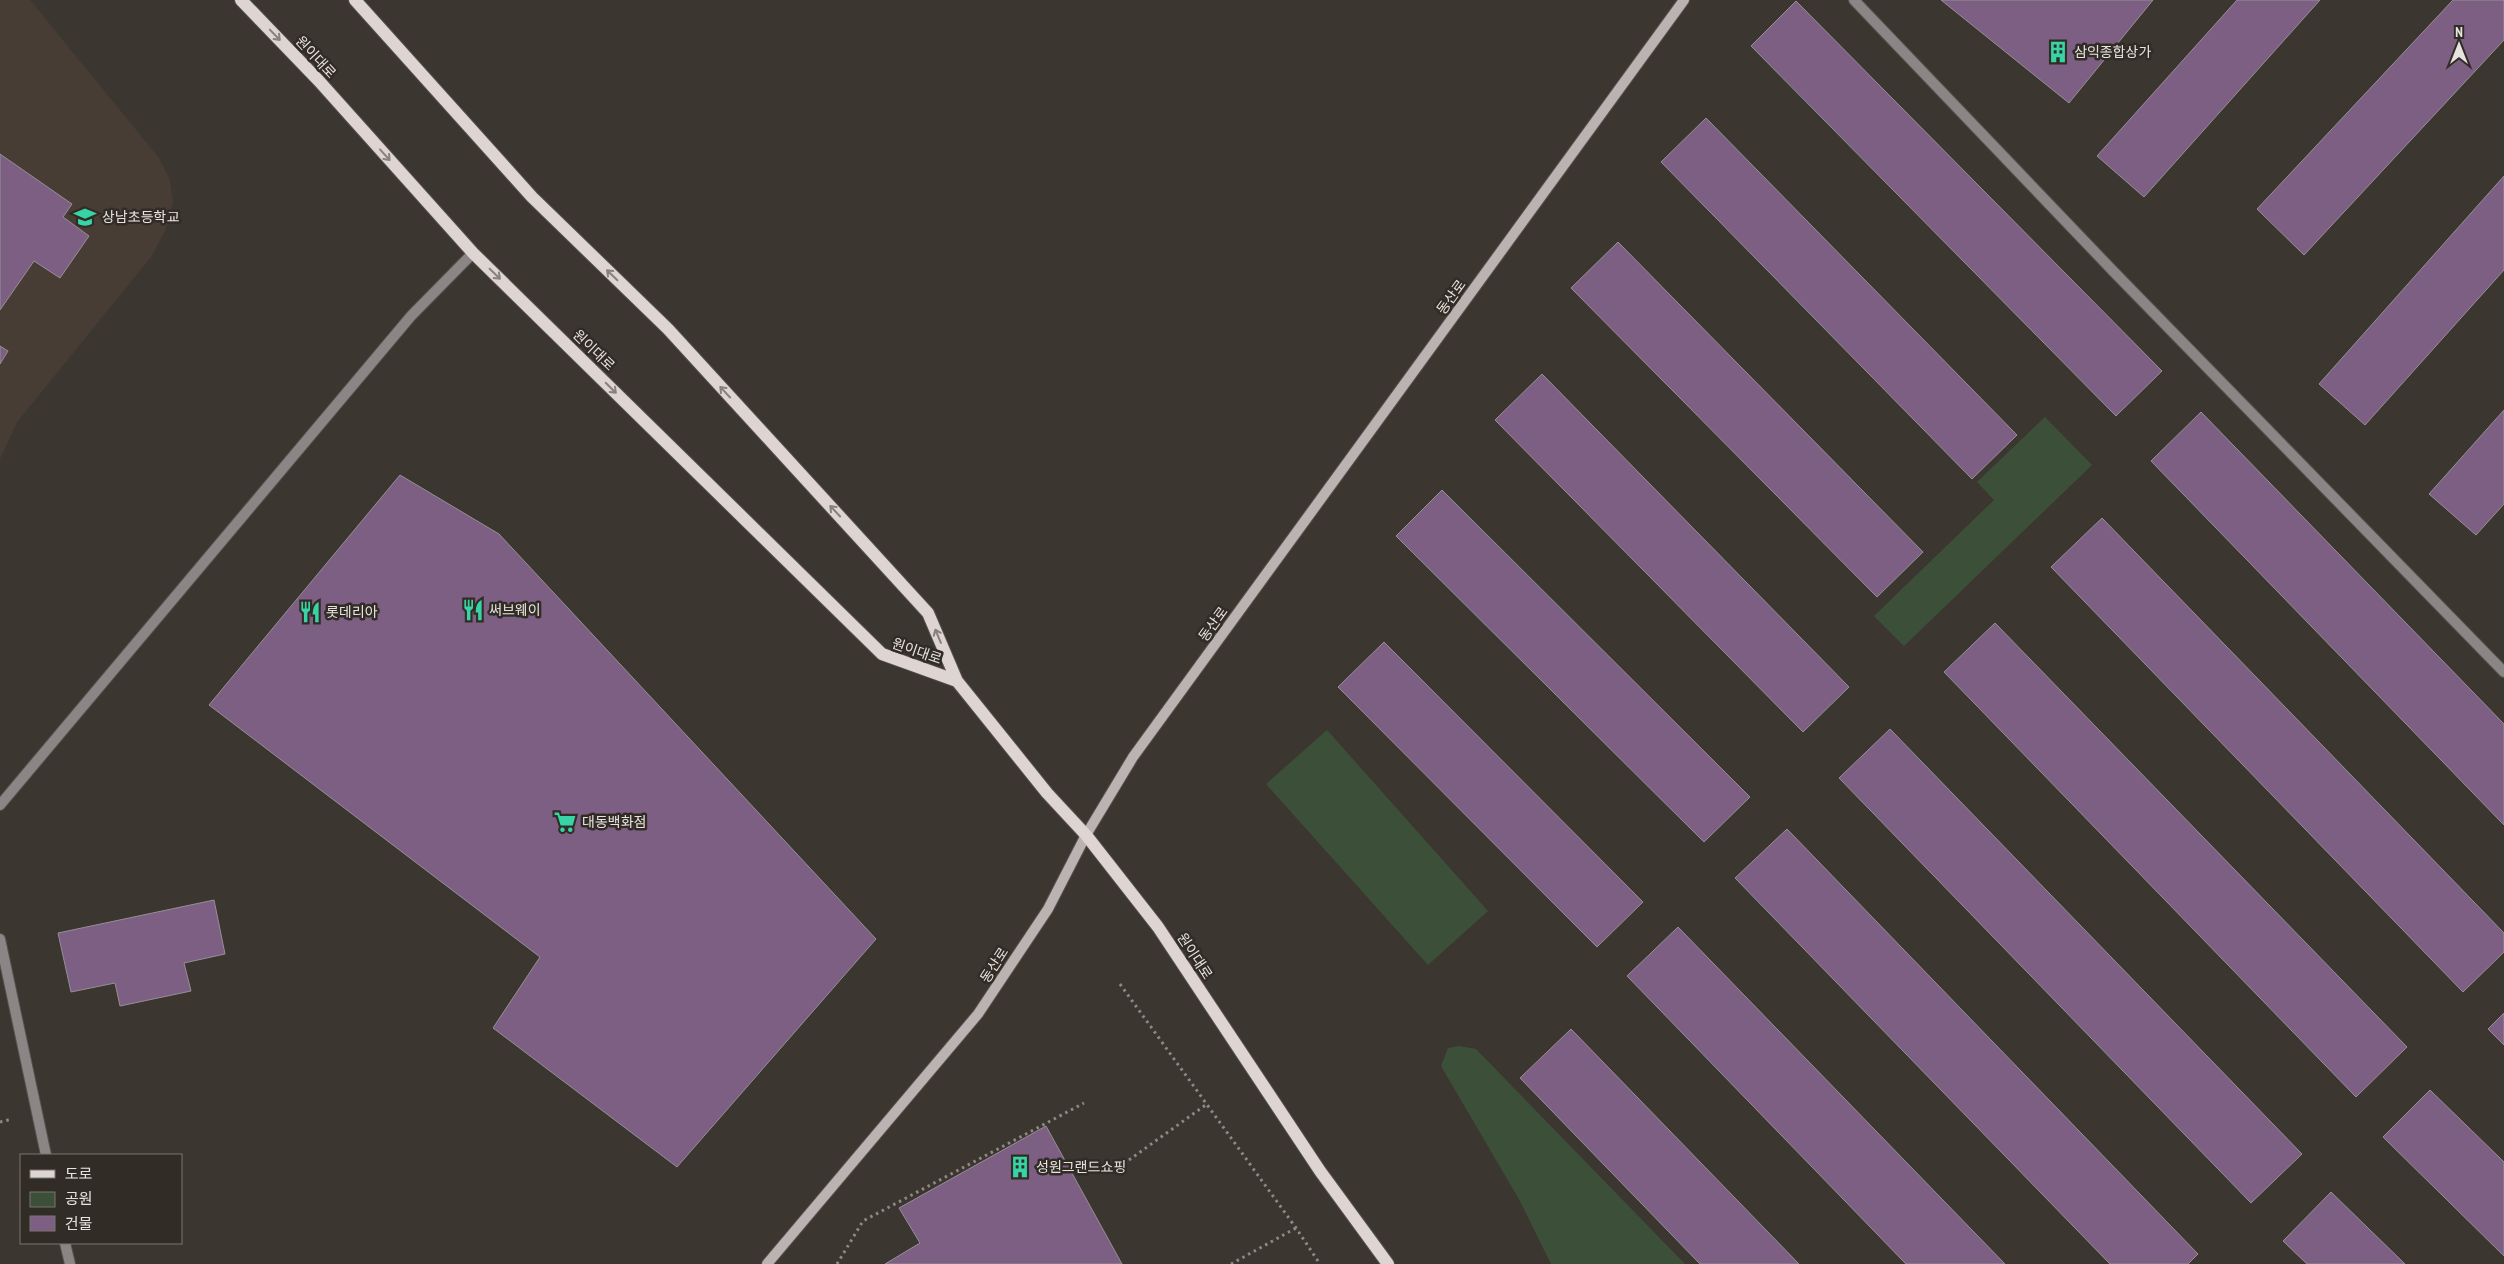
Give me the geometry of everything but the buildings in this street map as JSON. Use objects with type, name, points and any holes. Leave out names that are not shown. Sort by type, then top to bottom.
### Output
[{"type":"main road","name":"원이대로","points":[[241,0],[319,80],[473,253],[882,654],[957,681]]},
{"type":"main road","name":"원이대로","points":[[354,0],[532,197],[668,329],[928,613],[957,681],[1047,793],[1086,835],[1158,927],[1320,1171],[1388,1264]]},
{"type":"main road","name":"동산로","points":[[767,1264],[978,1014],[1048,909],[1086,835],[1133,757],[1684,0]]},
{"type":"street","points":[[1854,0],[2114,272],[2504,672]]},
{"type":"street","points":[[0,805],[411,316],[473,253]]},
{"type":"street","points":[[0,939],[46,1154]]},
{"type":"street","points":[[65,1244],[70,1264]]},
{"type":"path","points":[[1120,984],[1320,1264]]},
{"type":"path","points":[[837,1264],[863,1221],[1084,1103]]},
{"type":"path","points":[[1128,1160],[1207,1104]]},
{"type":"path","points":[[1231,1264],[1296,1228]]},
{"type":"shaded area","name":"상남초등학교","points":[[0,0],[30,0],[159,158],[170,180],[173,203],[165,231],[151,257],[17,422],[0,459]]},
{"type":"green space","points":[[2045,417],[2092,465],[1904,646],[1874,616],[1994,500],[1977,482]]},
{"type":"green space","points":[[1327,730],[1488,911],[1428,965],[1266,784]]},
{"type":"green space","points":[[1459,1046],[1476,1049],[1685,1264],[1551,1264],[1520,1201],[1441,1066],[1448,1048]]},
{"type":"place","name":"삼익종합상가","points":[[2058,52]]},
{"type":"place","name":"상남초등학교","points":[[85,217]]},
{"type":"place","name":"써브웨이","points":[[473,610]]},
{"type":"place","name":"롯데리아","points":[[310,612]]},
{"type":"place","name":"대동백화점","points":[[565,822]]},
{"type":"place","name":"성원그랜드쇼핑","points":[[1020,1167]]}]
